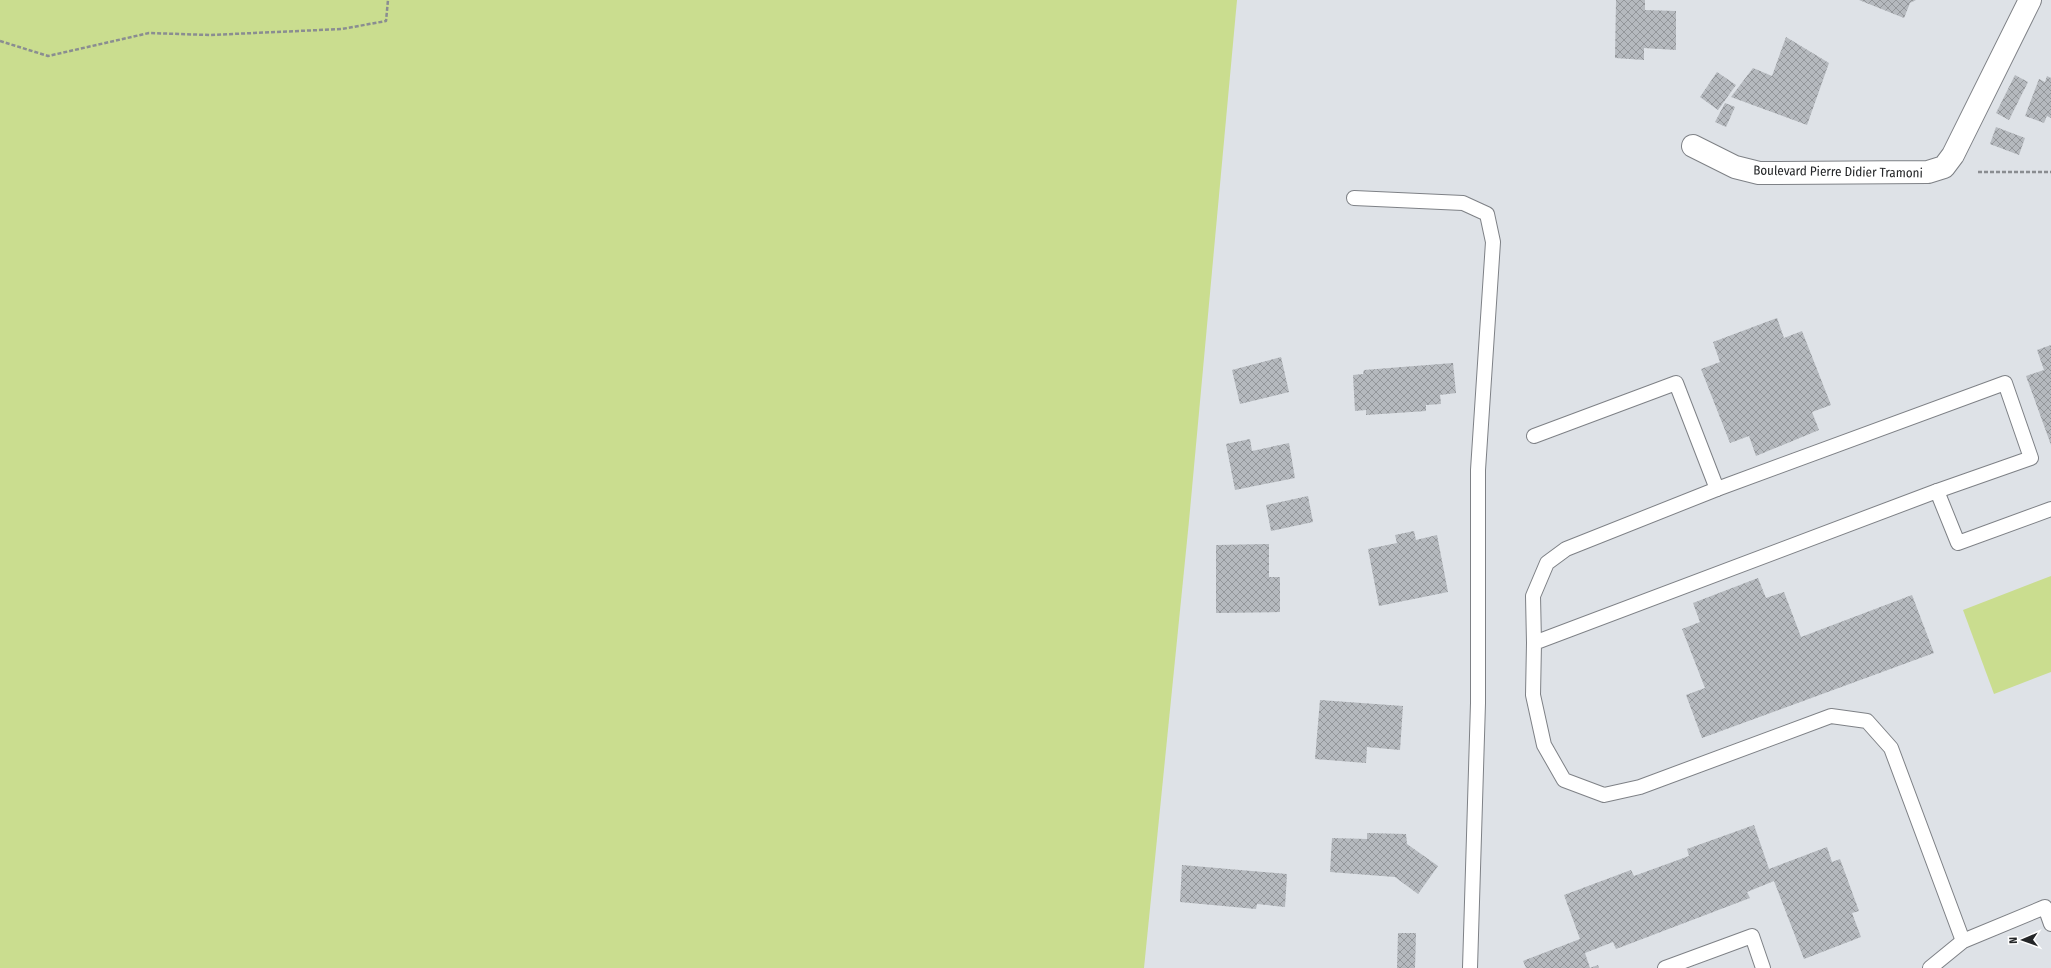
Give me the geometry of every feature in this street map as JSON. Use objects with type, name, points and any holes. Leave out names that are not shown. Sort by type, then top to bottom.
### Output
[{"type":"street","points":[[1944,167],[1953,155],[2030,0]]},
{"type":"street","name":"Boulevard Pierre Didier Tramoni","points":[[1693,146],[1735,167],[1759,173],[1928,172],[1944,167]]},
{"type":"lane","points":[[1354,198],[1463,203],[1487,214],[1493,242],[1478,470],[1478,703],[1473,942],[1470,968]]},
{"type":"lane","points":[[1534,436],[1676,383],[1717,489]]},
{"type":"lane","points":[[1534,643],[1937,491],[2031,458],[2005,383],[1717,489],[1566,549],[1546,563],[1533,596],[1533,695],[1544,745],[1564,780],[1604,795],[1640,788],[1831,716],[1867,721],[1891,748],[1964,940]]},
{"type":"lane","points":[[1937,491],[1958,543],[2051,509]]},
{"type":"lane","points":[[1930,968],[1964,940],[2048,906],[2051,924]]},
{"type":"lane","points":[[1664,968],[1752,936],[1763,968]]},
{"type":"path","points":[[0,41],[48,56],[149,33],[210,35],[342,29],[386,21],[388,0]]},
{"type":"path","points":[[1944,167],[1965,172],[2051,172]]},
{"type":"green space","points":[[0,0],[1237,0],[1189,521],[1144,968],[0,968]]},
{"type":"green space","points":[[2051,576],[2051,672],[1994,694],[1963,610]]},
{"type":"building","points":[[1616,0],[1645,0],[1645,10],[1676,11],[1676,50],[1644,48],[1644,60],[1615,58]]},
{"type":"building","points":[[1859,0],[1916,0],[1910,3],[1904,18]]},
{"type":"building","points":[[1786,37],[1829,63],[1807,125],[1731,97],[1753,68],[1772,76]]},
{"type":"building","points":[[1717,72],[1736,85],[1718,110],[1700,97]]},
{"type":"building","points":[[2015,75],[2028,82],[2009,120],[1996,113]]},
{"type":"building","points":[[2047,76],[2051,78],[2051,118],[2047,116],[2044,123],[2025,116],[2039,79],[2045,82]]},
{"type":"building","points":[[1725,103],[1735,107],[1726,127],[1715,122]]},
{"type":"building","points":[[1996,127],[2025,138],[2019,155],[1990,144]]},
{"type":"building","points":[[1777,318],[1784,338],[1802,331],[1831,405],[1812,412],[1819,430],[1756,456],[1749,436],[1730,443],[1701,369],[1720,362],[1713,342]]},
{"type":"building","points":[[2051,345],[2051,445],[2026,376],[2044,370],[2037,350]]},
{"type":"building","points":[[1281,357],[1289,392],[1240,404],[1232,370]]},
{"type":"building","points":[[1453,363],[1456,393],[1440,395],[1441,404],[1426,405],[1426,411],[1366,415],[1366,410],[1355,411],[1353,375],[1363,374],[1364,370]]},
{"type":"building","points":[[1250,439],[1252,451],[1289,443],[1295,478],[1235,490],[1226,444]]},
{"type":"building","points":[[1308,496],[1313,522],[1271,531],[1266,505]]},
{"type":"building","points":[[1414,531],[1416,540],[1437,535],[1448,592],[1379,606],[1368,549],[1397,543],[1395,535]]},
{"type":"building","points":[[1269,544],[1269,577],[1280,577],[1280,612],[1216,613],[1216,545]]},
{"type":"building","points":[[1758,578],[1766,598],[1784,592],[1801,637],[1912,595],[1934,653],[1702,738],[1686,695],[1705,688],[1682,629],[1700,622],[1693,603]]},
{"type":"building","points":[[1320,700],[1403,706],[1400,750],[1367,747],[1366,763],[1315,759]]},
{"type":"building","points":[[1754,825],[1769,869],[1827,847],[1832,862],[1840,859],[1859,911],[1852,913],[1861,937],[1804,959],[1774,881],[1747,892],[1750,898],[1616,949],[1613,942],[1585,953],[1590,968],[1526,968],[1523,961],[1580,939],[1564,895],[1631,870],[1634,876],[1689,856],[1687,849]]},
{"type":"building","points":[[1367,833],[1406,834],[1407,844],[1438,866],[1418,894],[1395,877],[1330,872],[1332,838],[1367,839]]},
{"type":"building","points":[[1182,865],[1287,874],[1285,907],[1257,904],[1256,909],[1180,902]]},
{"type":"building","points":[[1398,933],[1416,933],[1415,968],[1397,968]]},
{"type":"building","points":[[1598,965],[1599,968],[1590,968]]}]
